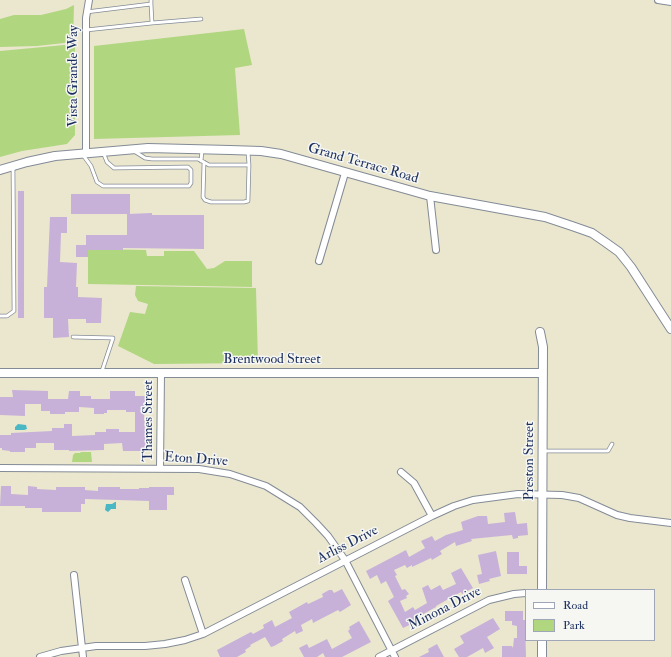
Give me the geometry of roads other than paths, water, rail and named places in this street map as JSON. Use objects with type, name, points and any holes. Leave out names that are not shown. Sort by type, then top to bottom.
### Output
[{"type":"street","name":"Vista Grande Way","points":[[84,153],[86,12],[89,0]]},
{"type":"street","points":[[658,0],[671,2]]},
{"type":"street","name":"Grand Terrace Road","points":[[0,170],[55,156],[131,149],[202,148],[281,154],[430,196],[526,213],[592,233],[618,252],[631,267],[671,329]]},
{"type":"street","points":[[319,261],[345,173]]},
{"type":"street","points":[[430,196],[436,250]]},
{"type":"street","name":"Preston Street","points":[[540,332],[543,347],[542,589]]},
{"type":"street","name":"Brentwood Street","points":[[0,373],[543,373]]},
{"type":"street","name":"Thames Street","points":[[160,469],[161,373]]},
{"type":"street","name":"Eton Drive","points":[[0,468],[199,469],[218,471],[266,486],[285,496],[310,516],[328,536],[345,560],[395,657]]},
{"type":"street","points":[[400,472],[414,483],[432,516]]},
{"type":"street","name":"Arliss Drive","points":[[40,657],[61,651],[96,646],[145,646],[185,640],[203,634],[432,516],[454,506],[473,500],[518,494],[562,495],[579,498],[617,515],[671,523]]},
{"type":"street","points":[[74,575],[83,657]]},
{"type":"street","points":[[185,580],[203,634]]},
{"type":"street","name":"Minona Drive","points":[[379,657],[489,600],[508,595],[525,593]]},
{"type":"street","points":[[542,641],[542,657]]},
{"type":"lane","points":[[151,0],[152,23]]},
{"type":"lane","points":[[86,12],[151,4]]},
{"type":"lane","points":[[86,30],[201,19]]},
{"type":"lane","points":[[202,148],[204,197],[205,200],[211,202],[248,201],[248,151]]},
{"type":"lane","points":[[131,149],[145,158],[152,159],[198,159],[209,165],[249,165]]},
{"type":"lane","points":[[84,153],[97,182],[103,186],[188,186],[191,183],[191,170],[188,167],[114,168],[107,162],[103,152]]},
{"type":"lane","points":[[0,316],[7,316],[14,311],[13,166]]},
{"type":"lane","points":[[73,337],[113,338],[102,373]]},
{"type":"lane","points":[[543,451],[608,451],[612,444]]},
{"type":"water","points":[[18,424],[26,425],[27,429],[15,430],[15,427]]},
{"type":"water","points":[[115,502],[116,509],[111,509],[108,512],[105,510],[106,504],[112,504]]}]
